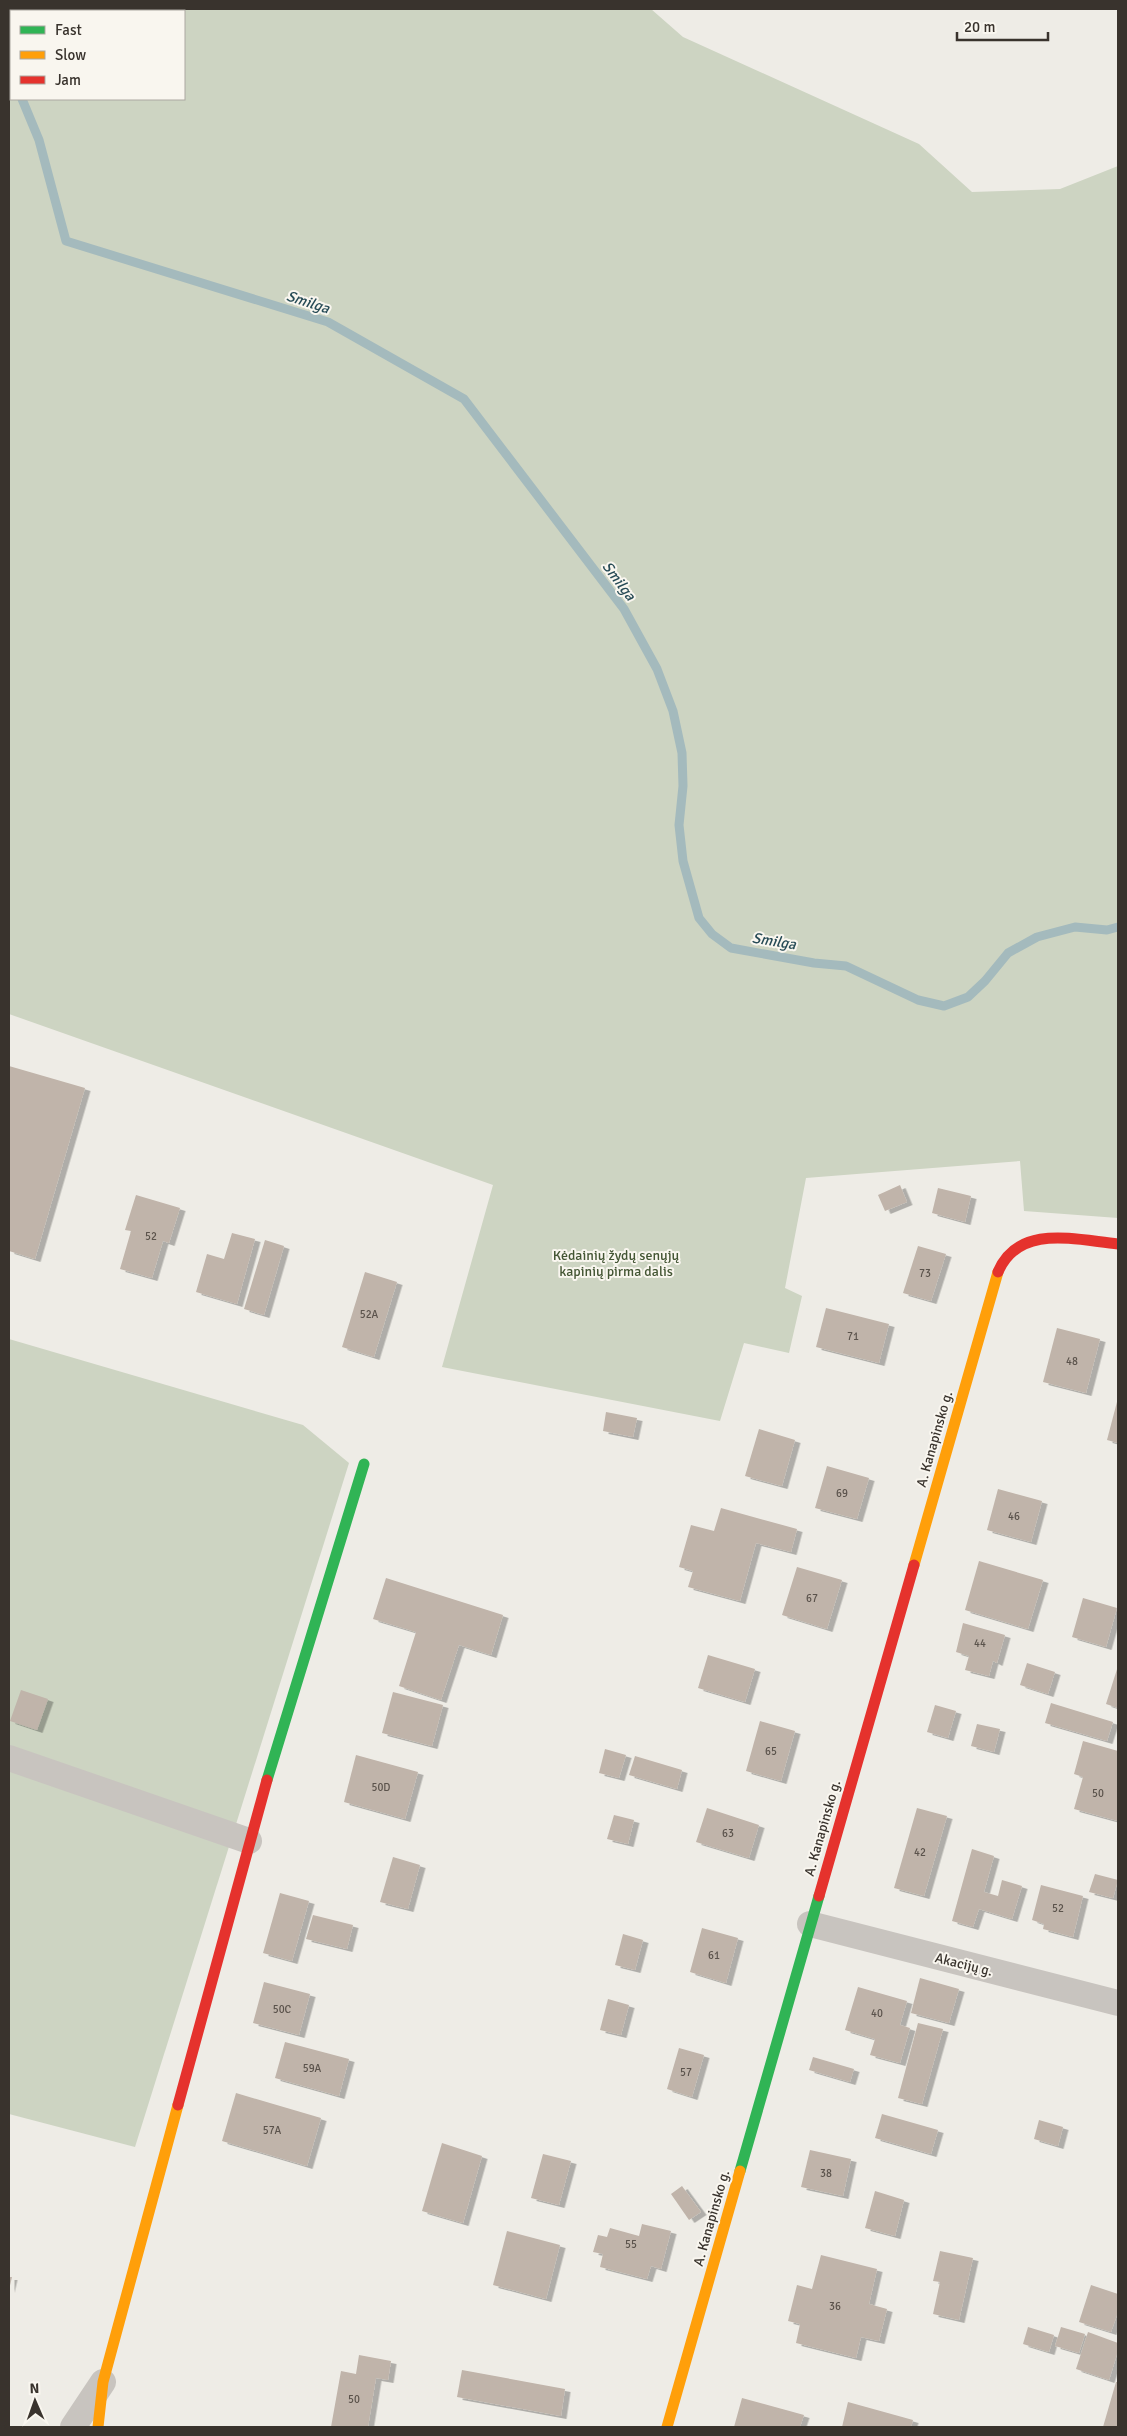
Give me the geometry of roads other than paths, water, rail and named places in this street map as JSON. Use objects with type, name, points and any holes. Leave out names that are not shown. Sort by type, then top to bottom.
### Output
[{"type":"street","name":"A. Kanapinsko g.","points":[[667,2427],[997,1274],[1008,1253],[1018,1244],[1042,1238],[1118,1244]]},
{"type":"street","points":[[98,2427],[103,2382],[249,1841],[364,1464]]},
{"type":"street","points":[[9,1758],[249,1841]]},
{"type":"street","name":"Akacijų g.","points":[[810,1924],[1118,2003]]},
{"type":"street","points":[[73,2427],[103,2382]]},
{"type":"waterway","name":"Smilga","points":[[22,100],[39,140],[66,241],[328,322],[464,399],[624,609],[657,669],[673,711],[682,753],[683,786],[679,825],[683,861],[699,918],[712,934],[731,948],[814,963],[846,966],[918,1000],[944,1006],[968,997],[985,981],[1008,953],[1037,937],[1075,927],[1107,930],[1118,927]]},
{"type":"park label","name":"Kėdainių žydų senųjų kapinių pirma dalis","points":[[616,1264]]}]
